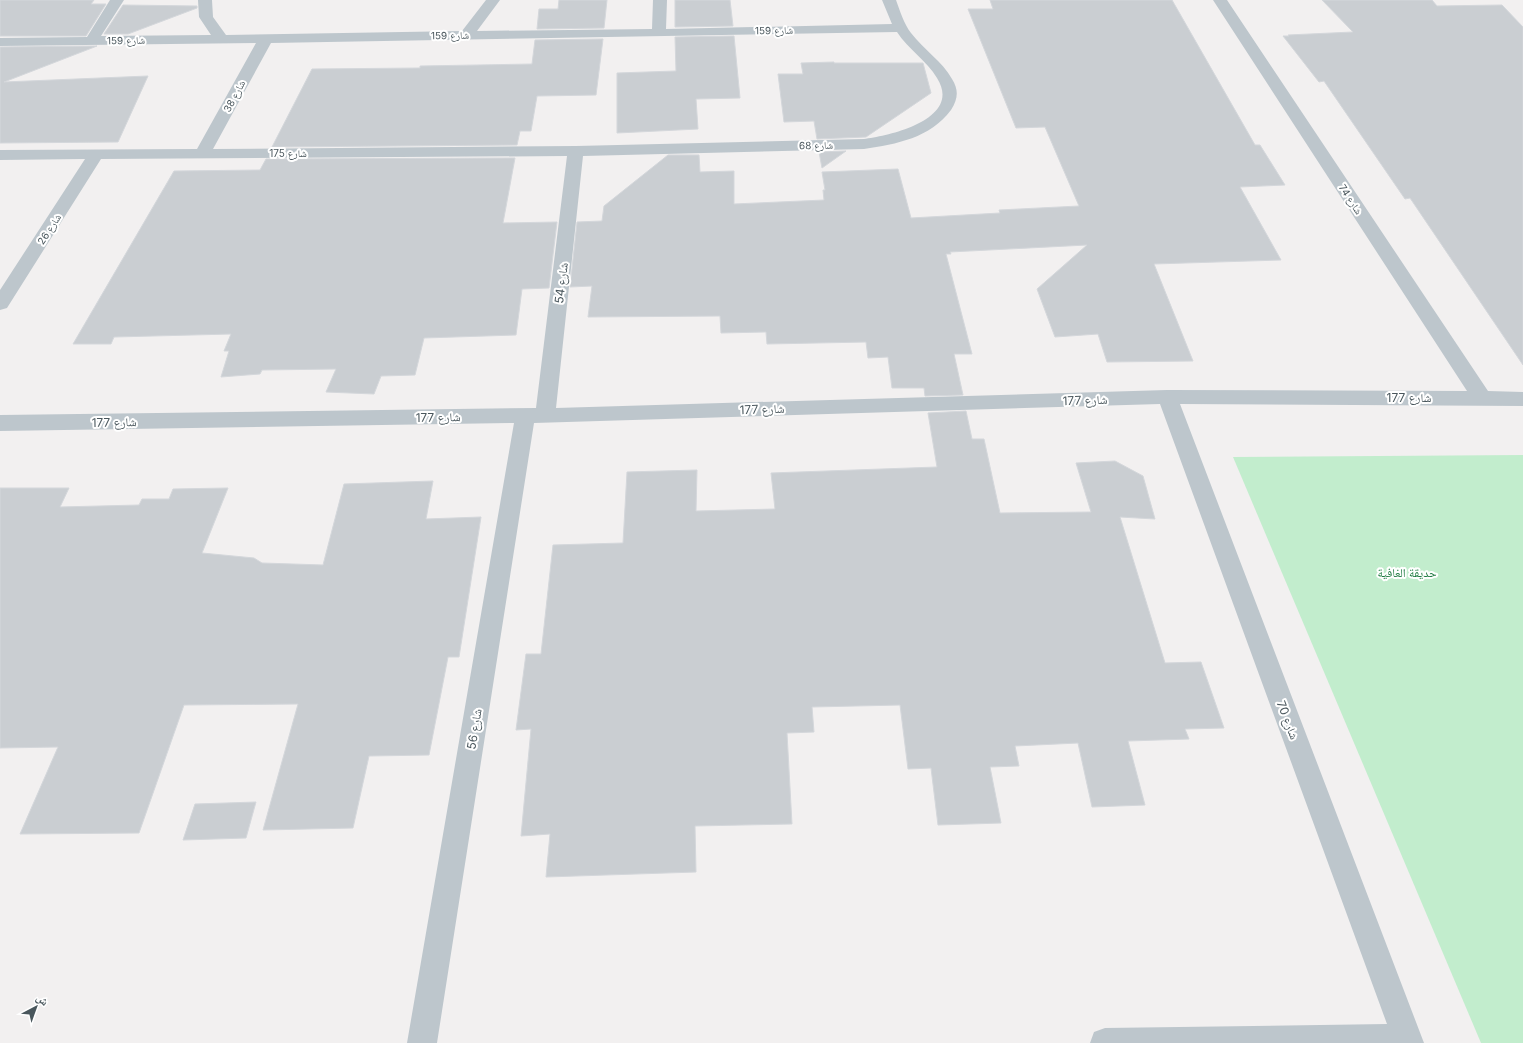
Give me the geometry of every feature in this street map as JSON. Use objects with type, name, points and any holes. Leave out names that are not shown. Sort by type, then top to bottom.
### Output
[{"type":"street","points":[[91,41],[117,0]]},
{"type":"street","points":[[205,0],[203,8],[209,24],[222,38]]},
{"type":"street","points":[[467,35],[493,0]]},
{"type":"street","points":[[659,33],[660,0]]},
{"type":"street","points":[[889,0],[900,28]]},
{"type":"street","name":"شارع 74","points":[[1220,0],[1482,398]]},
{"type":"street","name":"شارع 159","points":[[0,42],[659,33],[900,28]]},
{"type":"street","name":"شارع 68","points":[[576,151],[864,144],[891,140],[913,133],[929,124],[942,112],[950,99],[950,87],[936,68],[900,28]]},
{"type":"street","name":"شارع 38","points":[[203,153],[266,38]]},
{"type":"street","name":"شارع 175","points":[[0,155],[97,153],[576,151]]},
{"type":"street","name":"شارع 54","points":[[535,416],[576,151]]},
{"type":"street","name":"شارع 26","points":[[0,304],[97,153]]},
{"type":"street","name":"شارع 177","points":[[0,423],[535,416],[1167,397],[1523,399]]},
{"type":"street","name":"شارع 70","points":[[1167,397],[1408,1041]]},
{"type":"street","name":"شارع 56","points":[[422,1043],[535,416]]},
{"type":"street","points":[[1105,1043],[1408,1041]]},
{"type":"green space","name":"حديقة الغافية","points":[[1523,455],[1523,1043],[1481,1043],[1233,457]]},
{"type":"building","points":[[0,0],[94,0],[91,4],[106,4],[86,36],[0,36]]},
{"type":"building","points":[[559,0],[607,0],[604,28],[537,29],[539,9],[558,9]]},
{"type":"building","points":[[675,0],[730,0],[733,26],[675,27]]},
{"type":"building","points":[[990,0],[1172,0],[1255,145],[1260,145],[1285,185],[1240,187],[1281,260],[1154,264],[1193,361],[1107,362],[1098,334],[1055,337],[1037,289],[1087,245],[950,252],[951,254],[946,254],[972,354],[954,354],[963,395],[925,396],[924,388],[892,388],[888,357],[868,358],[866,342],[767,344],[766,332],[721,333],[720,316],[588,317],[592,286],[570,287],[577,222],[602,221],[604,206],[668,155],[699,155],[700,172],[734,171],[734,204],[824,200],[823,190],[825,190],[822,172],[898,169],[911,218],[1000,213],[999,210],[1079,206],[1045,127],[1016,128],[968,9],[993,9]]},
{"type":"building","points":[[1322,0],[1432,0],[1437,6],[1502,5],[1523,27],[1523,365],[1410,198],[1405,199],[1324,81],[1319,82],[1283,36],[1353,32]]},
{"type":"building","points":[[123,5],[197,6],[197,8],[128,34],[104,34]]},
{"type":"building","points":[[734,36],[740,98],[696,99],[698,129],[617,133],[617,73],[676,71],[675,37]]},
{"type":"building","points":[[603,39],[596,95],[537,96],[531,131],[520,131],[517,145],[272,147],[312,69],[420,68],[420,66],[532,64],[535,40]]},
{"type":"building","points":[[97,46],[4,82],[148,76],[118,142],[0,143],[0,47]]},
{"type":"building","points":[[801,63],[923,63],[931,93],[866,137],[817,139],[814,121],[784,122],[778,74],[803,74]]},
{"type":"building","points":[[846,151],[822,168],[819,152]]},
{"type":"building","points":[[515,158],[503,223],[557,222],[549,288],[522,289],[516,335],[424,338],[415,375],[381,376],[374,394],[326,392],[336,369],[262,370],[260,374],[221,377],[229,351],[224,351],[231,334],[114,337],[111,344],[73,344],[174,171],[260,170],[266,159]]},
{"type":"building","points":[[966,411],[972,439],[984,439],[1000,513],[1091,512],[1076,463],[1115,461],[1143,476],[1155,519],[1120,517],[1165,663],[1201,662],[1224,728],[1185,729],[1189,739],[1128,741],[1145,805],[1092,807],[1078,743],[1015,746],[1019,766],[990,767],[1001,823],[938,825],[931,768],[908,769],[900,705],[812,707],[814,732],[787,733],[792,824],[695,826],[696,872],[546,877],[550,834],[521,836],[531,729],[516,730],[526,654],[541,654],[553,545],[623,543],[627,472],[697,470],[696,511],[775,509],[771,473],[937,467],[928,413]]},
{"type":"building","points":[[433,481],[426,519],[481,517],[459,657],[448,657],[429,755],[369,756],[353,828],[263,830],[298,704],[184,705],[139,833],[20,834],[58,747],[0,748],[0,488],[69,488],[60,507],[139,505],[142,499],[169,499],[173,489],[228,488],[202,553],[254,558],[262,563],[323,565],[344,484]]},
{"type":"building","points":[[256,802],[246,838],[183,840],[195,804]]}]
